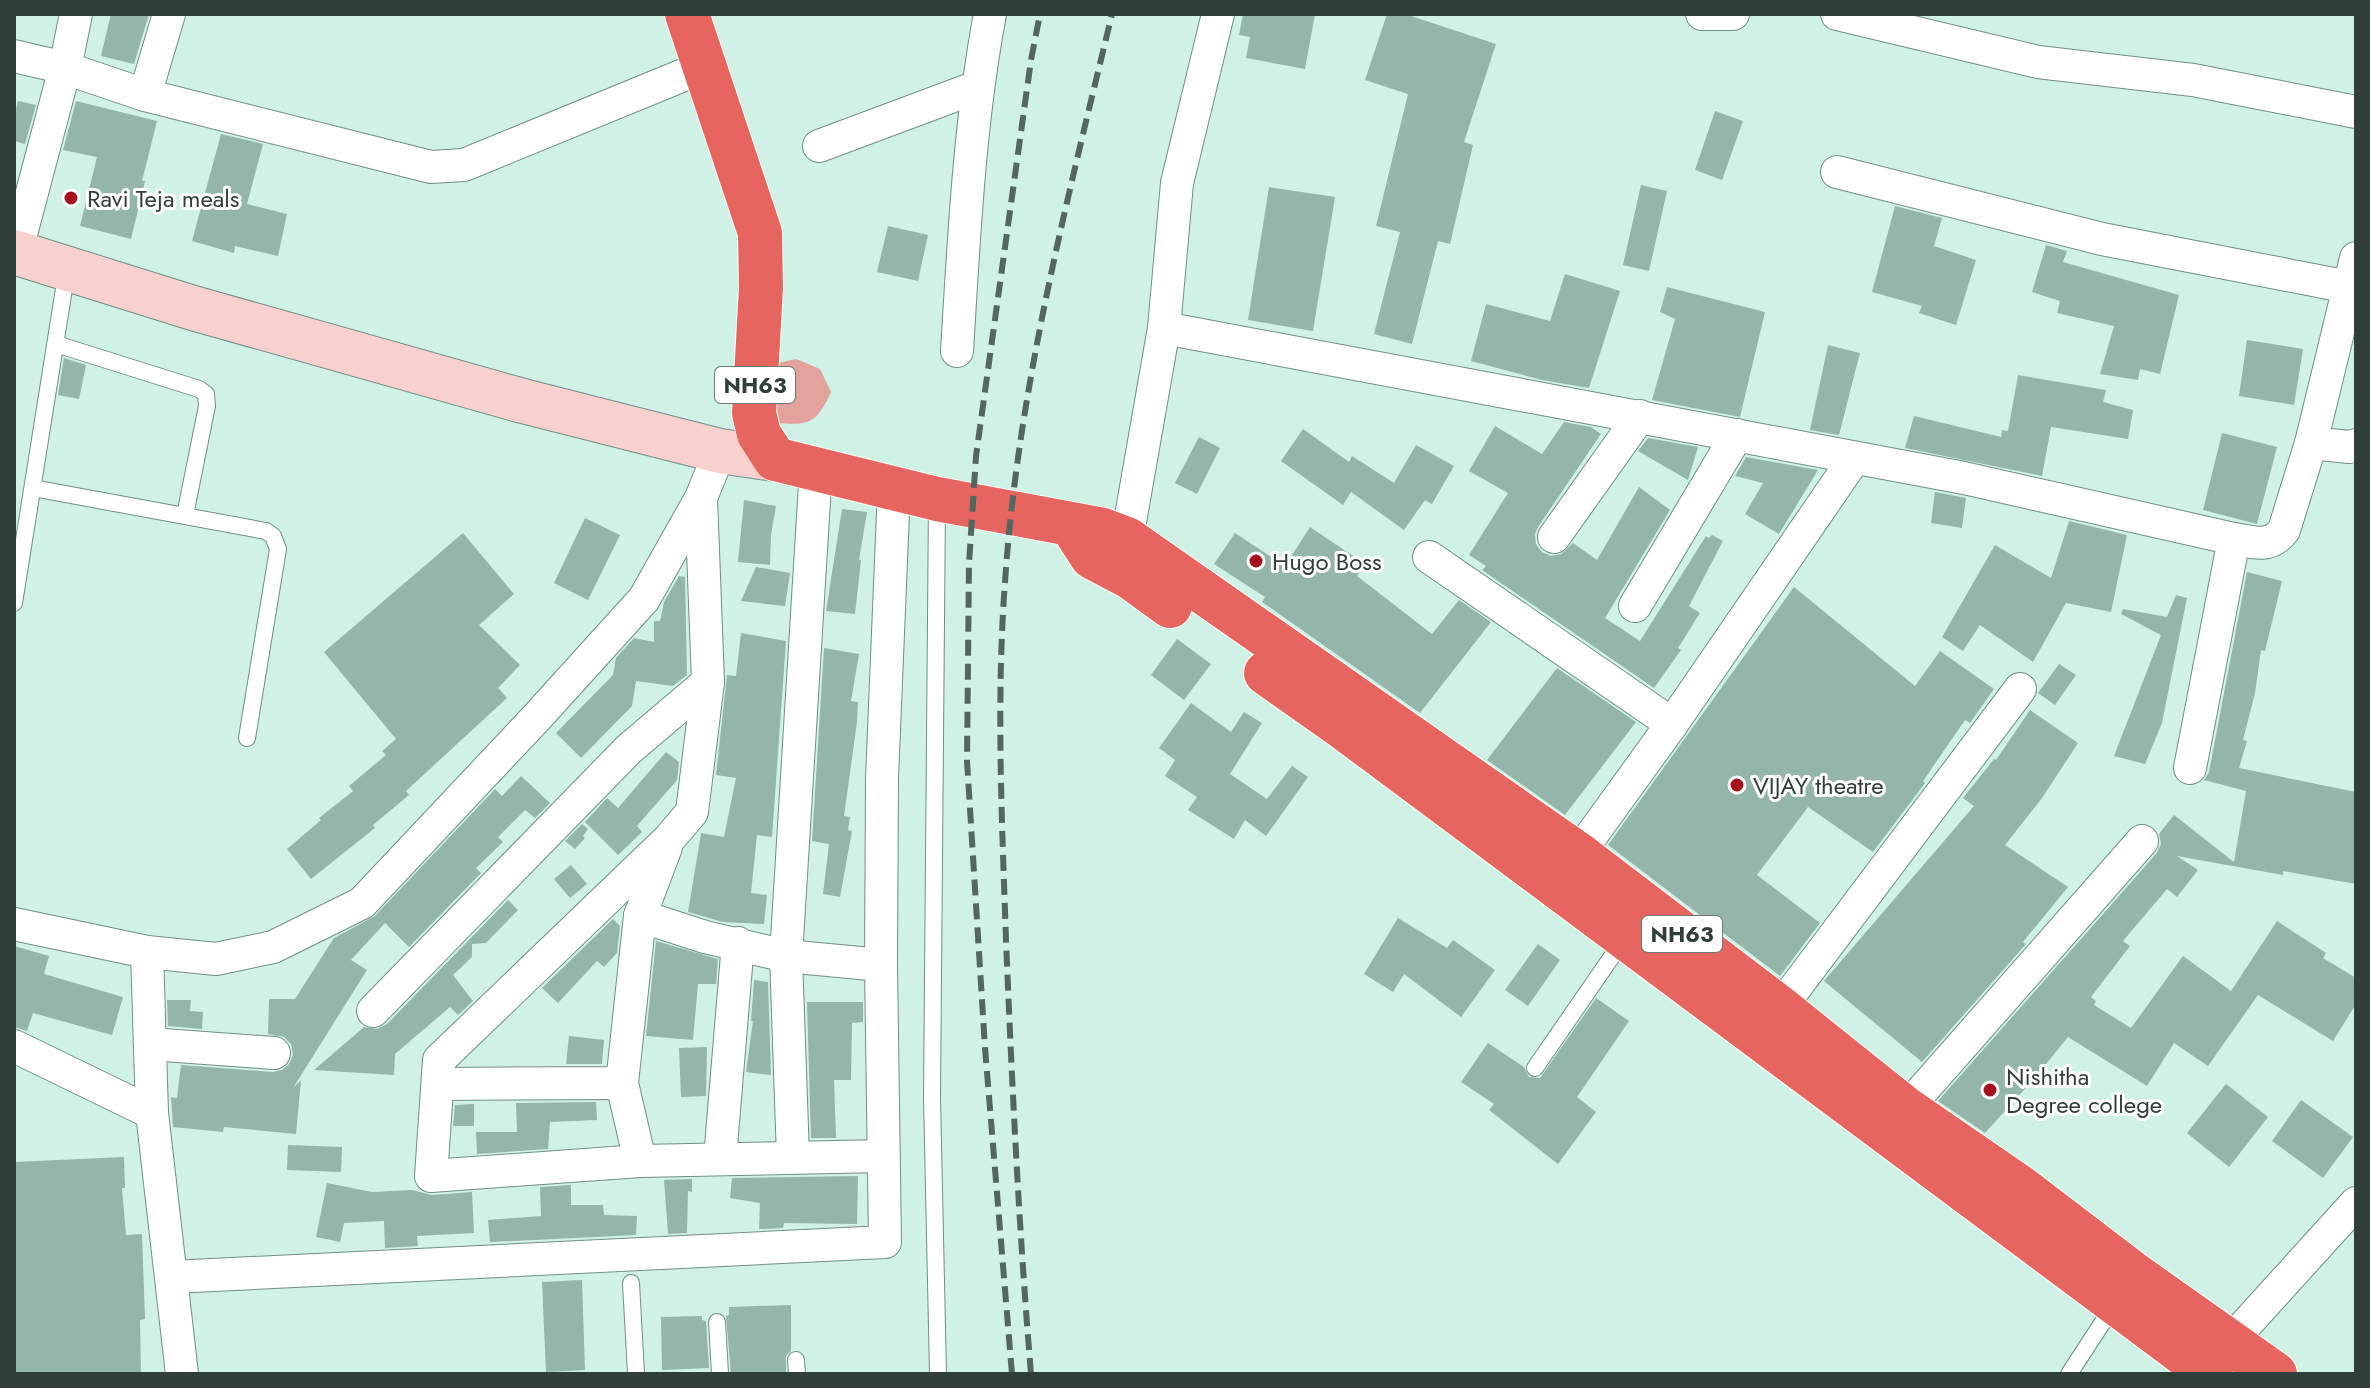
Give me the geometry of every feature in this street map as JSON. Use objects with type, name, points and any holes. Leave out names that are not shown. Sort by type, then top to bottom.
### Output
[{"type":"highway","name":"NH63","points":[[687,14],[760,233],[761,288],[754,413],[759,434],[796,463],[937,499],[1103,530],[1127,539],[1578,854],[1780,1008],[1906,1109],[2021,1188],[2220,1358]]},
{"type":"highway","name":"NH63","points":[[1072,526],[1092,557],[1130,577],[1344,728],[2114,1305],[2220,1358],[2275,1374]]},
{"type":"street","points":[[76,14],[65,68],[15,253],[193,308],[523,401],[720,451],[796,463],[786,956],[793,1157]]},
{"type":"street","points":[[145,95],[169,14]]},
{"type":"street","points":[[957,351],[968,170],[977,87],[990,14]]},
{"type":"street","points":[[1127,539],[1164,328],[1177,183],[1218,14]]},
{"type":"street","points":[[1702,14],[1733,14]]},
{"type":"street","points":[[1837,14],[2038,62],[2193,80],[2356,112]]},
{"type":"street","points":[[14,56],[65,68],[145,95],[431,167],[464,165],[703,67]]},
{"type":"street","points":[[819,146],[977,87]]},
{"type":"street","points":[[1164,328],[1964,478],[2234,539],[2266,544],[2277,540],[2284,530],[2311,443],[2352,272],[2102,239],[1837,172]]},
{"type":"street","points":[[1554,537],[1640,416]]},
{"type":"street","points":[[1635,606],[1737,435]]},
{"type":"street","points":[[2311,443],[2356,445]]},
{"type":"street","points":[[14,924],[147,952],[216,959],[273,947],[362,903],[644,599],[701,498],[720,451]]},
{"type":"street","points":[[1578,854],[1672,724],[1854,459]]},
{"type":"street","points":[[172,1277],[885,1242],[882,778],[894,488]]},
{"type":"street","points":[[701,498],[708,682],[692,812],[669,839],[439,1060],[431,1176],[640,1161],[883,1156]]},
{"type":"street","points":[[2190,768],[2234,539]]},
{"type":"street","points":[[1429,557],[1672,724]]},
{"type":"street","points":[[373,1011],[629,749],[708,682]]},
{"type":"street","points":[[1780,1008],[2020,689]]},
{"type":"street","points":[[640,1161],[622,1083],[640,916],[669,839]]},
{"type":"street","points":[[1906,1109],[2142,841]]},
{"type":"street","points":[[640,916],[705,937],[786,956],[881,965]]},
{"type":"street","points":[[720,1158],[738,943]]},
{"type":"street","points":[[147,952],[152,1113],[182,1374]]},
{"type":"street","points":[[150,1044],[274,1053]]},
{"type":"street","points":[[14,1046],[152,1113]]},
{"type":"street","points":[[438,1084],[622,1083]]},
{"type":"street","points":[[2220,1358],[2356,1203]]},
{"type":"lane","points":[[14,603],[68,268]]},
{"type":"lane","points":[[56,344],[199,389],[206,394],[207,406],[185,515]]},
{"type":"lane","points":[[33,488],[266,531],[273,536],[278,549],[247,738]]},
{"type":"lane","points":[[937,499],[932,1097],[938,1374]]},
{"type":"lane","points":[[1535,1068],[1625,938]]},
{"type":"lane","points":[[631,1283],[636,1374]]},
{"type":"lane","points":[[2069,1374],[2114,1305]]},
{"type":"lane","points":[[717,1322],[720,1374]]},
{"type":"shaded area","points":[[796,359],[820,369],[831,392],[817,416],[811,420],[798,424],[778,423],[764,405],[774,364]]},
{"type":"building","points":[[111,14],[149,14],[134,64],[101,56]]},
{"type":"building","points":[[1243,14],[1315,14],[1305,69],[1246,58],[1250,37],[1239,35]]},
{"type":"building","points":[[1387,14],[1405,14],[1496,44],[1464,142],[1473,145],[1450,244],[1438,241],[1412,344],[1374,334],[1400,232],[1376,226],[1408,94],[1365,80]]},
{"type":"building","points":[[18,101],[36,105],[25,144],[14,141]]},
{"type":"building","points":[[76,101],[157,121],[131,239],[80,226],[97,157],[63,150]]},
{"type":"building","points":[[1715,111],[1743,121],[1722,180],[1695,170]]},
{"type":"building","points":[[221,134],[263,144],[247,204],[287,214],[278,256],[235,246],[234,253],[192,241]]},
{"type":"building","points":[[1641,185],[1667,191],[1649,271],[1623,265]]},
{"type":"building","points":[[1269,187],[1335,197],[1313,331],[1248,320]]},
{"type":"building","points":[[1895,206],[1942,218],[1934,246],[1976,260],[1956,325],[1919,313],[1922,306],[1872,292]]},
{"type":"building","points":[[888,226],[928,235],[918,281],[877,272]]},
{"type":"building","points":[[2046,245],[2067,251],[2063,262],[2179,295],[2160,374],[2140,369],[2138,380],[2100,374],[2114,326],[2057,313],[2060,301],[2032,292]]},
{"type":"building","points":[[1565,274],[1620,291],[1589,388],[1542,380],[1471,361],[1486,304],[1550,321]]},
{"type":"building","points":[[1667,287],[1765,312],[1740,417],[1652,400],[1675,319],[1660,312]]},
{"type":"building","points":[[2247,340],[2303,349],[2294,405],[2239,396]]},
{"type":"building","points":[[1828,345],[1860,353],[1839,435],[1810,430]]},
{"type":"building","points":[[64,358],[86,365],[79,399],[58,395]]},
{"type":"building","points":[[2018,375],[2106,390],[2103,402],[2133,410],[2128,439],[2051,427],[2042,476],[1905,448],[1914,416],[2001,437],[2002,430],[2008,431]]},
{"type":"building","points":[[1564,422],[1591,427],[1601,434],[1538,527],[1536,544],[1542,552],[1551,556],[1561,554],[1573,543],[1597,560],[1639,487],[1670,510],[1605,618],[1640,641],[1706,536],[1709,538],[1712,535],[1723,541],[1689,606],[1700,613],[1678,648],[1681,650],[1654,688],[1482,570],[1486,566],[1469,555],[1508,493],[1469,471],[1495,426],[1542,454]]},
{"type":"building","points":[[1303,429],[1349,462],[1352,456],[1394,483],[1416,445],[1454,466],[1432,504],[1425,500],[1404,530],[1351,492],[1343,505],[1281,461]]},
{"type":"building","points":[[2222,433],[2277,447],[2257,524],[2203,510]]},
{"type":"building","points":[[1199,437],[1220,448],[1197,494],[1175,483]]},
{"type":"building","points":[[1648,438],[1698,447],[1688,480],[1638,451]]},
{"type":"building","points":[[1746,457],[1818,470],[1779,534],[1745,514],[1763,483],[1735,476]]},
{"type":"building","points":[[1935,492],[1966,498],[1962,528],[1931,523]]},
{"type":"building","points":[[744,500],[776,506],[770,565],[738,562]]},
{"type":"building","points":[[842,509],[867,512],[855,614],[826,611]]},
{"type":"building","points":[[585,518],[620,535],[588,600],[554,583]]},
{"type":"building","points":[[2069,521],[2127,535],[2111,612],[2066,603],[2033,662],[1980,625],[1963,651],[1942,637],[1995,545],[2051,578]]},
{"type":"building","points":[[1310,527],[1365,564],[1357,576],[1432,634],[1459,600],[1491,622],[1420,713],[1262,602],[1265,597],[1214,564],[1235,533],[1285,566]]},
{"type":"building","points":[[463,533],[514,594],[479,625],[520,665],[498,688],[507,698],[406,791],[409,795],[373,825],[375,828],[311,879],[287,849],[353,791],[349,786],[386,755],[382,751],[396,739],[324,652]]},
{"type":"building","points":[[756,567],[790,573],[785,606],[741,601]]},
{"type":"building","points":[[2247,572],[2282,581],[2265,651],[2261,650],[2255,693],[2243,740],[2247,741],[2239,768],[2356,792],[2356,884],[2177,856],[2198,870],[2177,897],[2167,889],[2123,941],[2130,946],[2091,997],[2096,1001],[2094,1005],[2131,1028],[2183,956],[2231,991],[2277,921],[2326,953],[2323,958],[2356,978],[2356,1004],[2333,1041],[2258,995],[2208,1066],[2174,1043],[2147,1086],[2068,1037],[1985,1133],[1938,1101],[2156,854],[2161,844],[2159,834],[2174,815],[2234,862],[2246,791],[2204,780],[2209,772]]},
{"type":"building","points":[[679,576],[685,577],[687,675],[673,686],[636,681],[632,706],[581,758],[556,733],[613,675],[616,658],[634,638],[654,642],[654,621],[660,621],[664,602]]},
{"type":"building","name":"VIJAY theatre","points":[[1794,587],[1915,686],[1940,651],[1994,689],[1970,723],[1965,720],[1923,781],[1925,783],[1873,852],[1808,807],[1757,875],[1820,923],[1780,976],[1608,845]]},
{"type":"building","points":[[2176,595],[2187,598],[2162,723],[2145,764],[2114,756],[2161,635],[2121,614],[2123,609],[2167,617]]},
{"type":"building","points":[[741,633],[786,641],[772,837],[757,835],[751,893],[767,895],[764,924],[723,922],[688,912],[701,833],[724,837],[736,778],[716,775],[727,675],[736,676]]},
{"type":"building","points":[[1177,639],[1211,664],[1184,700],[1151,675]]},
{"type":"building","points":[[824,648],[859,654],[851,701],[858,702],[857,722],[844,816],[850,817],[848,830],[852,831],[840,897],[823,894],[829,844],[812,841]]},
{"type":"building","points":[[2059,664],[2076,675],[2055,705],[2038,693]]},
{"type":"building","points":[[1557,668],[1636,722],[1565,815],[1487,760]]},
{"type":"building","points":[[1191,703],[1231,732],[1244,712],[1262,723],[1230,774],[1267,799],[1292,766],[1308,777],[1266,836],[1245,820],[1234,839],[1188,810],[1197,797],[1165,776],[1175,760],[1159,748]]},
{"type":"building","points":[[2030,710],[2078,743],[2042,798],[2005,845],[2068,887],[2023,942],[2026,944],[1922,1062],[1824,981],[1974,806],[1963,798],[1996,760]]},
{"type":"building","points":[[666,752],[679,762],[677,780],[637,826],[642,832],[618,855],[585,822],[607,798],[618,808]]},
{"type":"building","points":[[521,776],[550,803],[535,818],[525,810],[498,837],[503,842],[476,868],[481,873],[409,947],[385,923],[351,960],[367,970],[293,1088],[301,1080],[296,1134],[224,1127],[223,1132],[173,1127],[171,1097],[177,1098],[181,1065],[273,1072],[289,1064],[293,1055],[291,1044],[284,1037],[268,1034],[269,999],[295,999],[334,938],[375,916],[495,789],[502,796]]},
{"type":"building","points":[[582,824],[588,829],[575,849],[565,841]]},
{"type":"building","points":[[571,865],[587,884],[570,898],[554,879]]},
{"type":"building","points":[[508,900],[518,910],[486,943],[472,944],[472,957],[453,975],[473,1001],[458,1015],[450,1007],[395,1054],[394,1075],[314,1070],[364,1027],[377,1029],[387,1024]]},
{"type":"building","points":[[1398,918],[1447,948],[1453,940],[1495,970],[1461,1017],[1404,974],[1393,992],[1364,974]]},
{"type":"building","points":[[613,919],[620,926],[617,953],[604,967],[597,961],[558,1003],[542,988]]},
{"type":"building","points":[[656,941],[718,959],[716,984],[698,984],[693,1040],[646,1036]]},
{"type":"building","points":[[1538,944],[1560,960],[1528,1006],[1505,990]]},
{"type":"building","points":[[14,946],[49,956],[44,974],[123,997],[112,1035],[33,1013],[27,1031],[14,1027]]},
{"type":"building","points":[[754,980],[768,982],[771,1075],[746,1072],[753,1021]]},
{"type":"building","points":[[1596,998],[1629,1021],[1577,1097],[1596,1112],[1558,1164],[1489,1110],[1494,1104],[1461,1082],[1488,1043],[1524,1067],[1529,1077],[1540,1078]]},
{"type":"building","points":[[167,1000],[191,1000],[190,1011],[203,1012],[202,1029],[168,1026]]},
{"type":"building","points":[[807,1002],[863,1002],[863,1022],[852,1023],[851,1080],[834,1080],[836,1138],[811,1138]]},
{"type":"building","points":[[569,1036],[604,1040],[602,1064],[566,1064]]},
{"type":"building","points":[[707,1047],[706,1096],[681,1097],[679,1048]]},
{"type":"building","points":[[2226,1084],[2268,1117],[2229,1167],[2187,1133]]},
{"type":"building","points":[[2301,1100],[2353,1137],[2323,1178],[2272,1141]]},
{"type":"building","points":[[596,1102],[597,1120],[550,1122],[548,1149],[477,1154],[476,1132],[517,1132],[516,1103]]},
{"type":"building","points":[[474,1104],[474,1126],[453,1126],[455,1105]]},
{"type":"building","points":[[288,1145],[342,1147],[341,1172],[287,1170]]},
{"type":"building","points":[[124,1157],[125,1188],[122,1188],[126,1235],[142,1234],[145,1319],[140,1320],[141,1373],[14,1374],[14,1162]]},
{"type":"building","points":[[858,1176],[857,1224],[784,1223],[783,1228],[759,1229],[760,1203],[730,1198],[732,1178]]},
{"type":"building","points":[[692,1179],[692,1192],[688,1191],[687,1233],[668,1234],[664,1180]]},
{"type":"building","points":[[327,1183],[372,1192],[412,1190],[432,1195],[472,1192],[474,1233],[417,1236],[418,1246],[385,1248],[384,1221],[344,1223],[340,1242],[316,1237]]},
{"type":"building","points":[[571,1185],[571,1205],[603,1205],[604,1215],[637,1216],[636,1235],[490,1242],[488,1220],[541,1216],[540,1187]]},
{"type":"building","points":[[582,1280],[585,1370],[546,1372],[542,1282]]},
{"type":"building","points":[[791,1305],[791,1351],[786,1356],[786,1374],[731,1374],[726,1316],[729,1315],[729,1307]]},
{"type":"building","points":[[702,1316],[702,1320],[706,1321],[709,1368],[662,1370],[661,1317]]},
{"type":"railway","points":[[1012,1374],[985,1048],[967,761],[969,564],[976,456],[1040,14]]},
{"type":"railway","points":[[1031,1374],[1016,1157],[1006,940],[1001,761],[1002,627],[1011,510],[1033,367],[1046,296],[1112,14]]},
{"type":"place","name":"Ravi Teja meals","points":[[71,198]]},
{"type":"place","name":"Hugo Boss","points":[[1256,561]]},
{"type":"place","name":"VIJAY theatre","points":[[1737,785]]},
{"type":"place","name":"Nishitha Degree college","points":[[1990,1090]]}]
